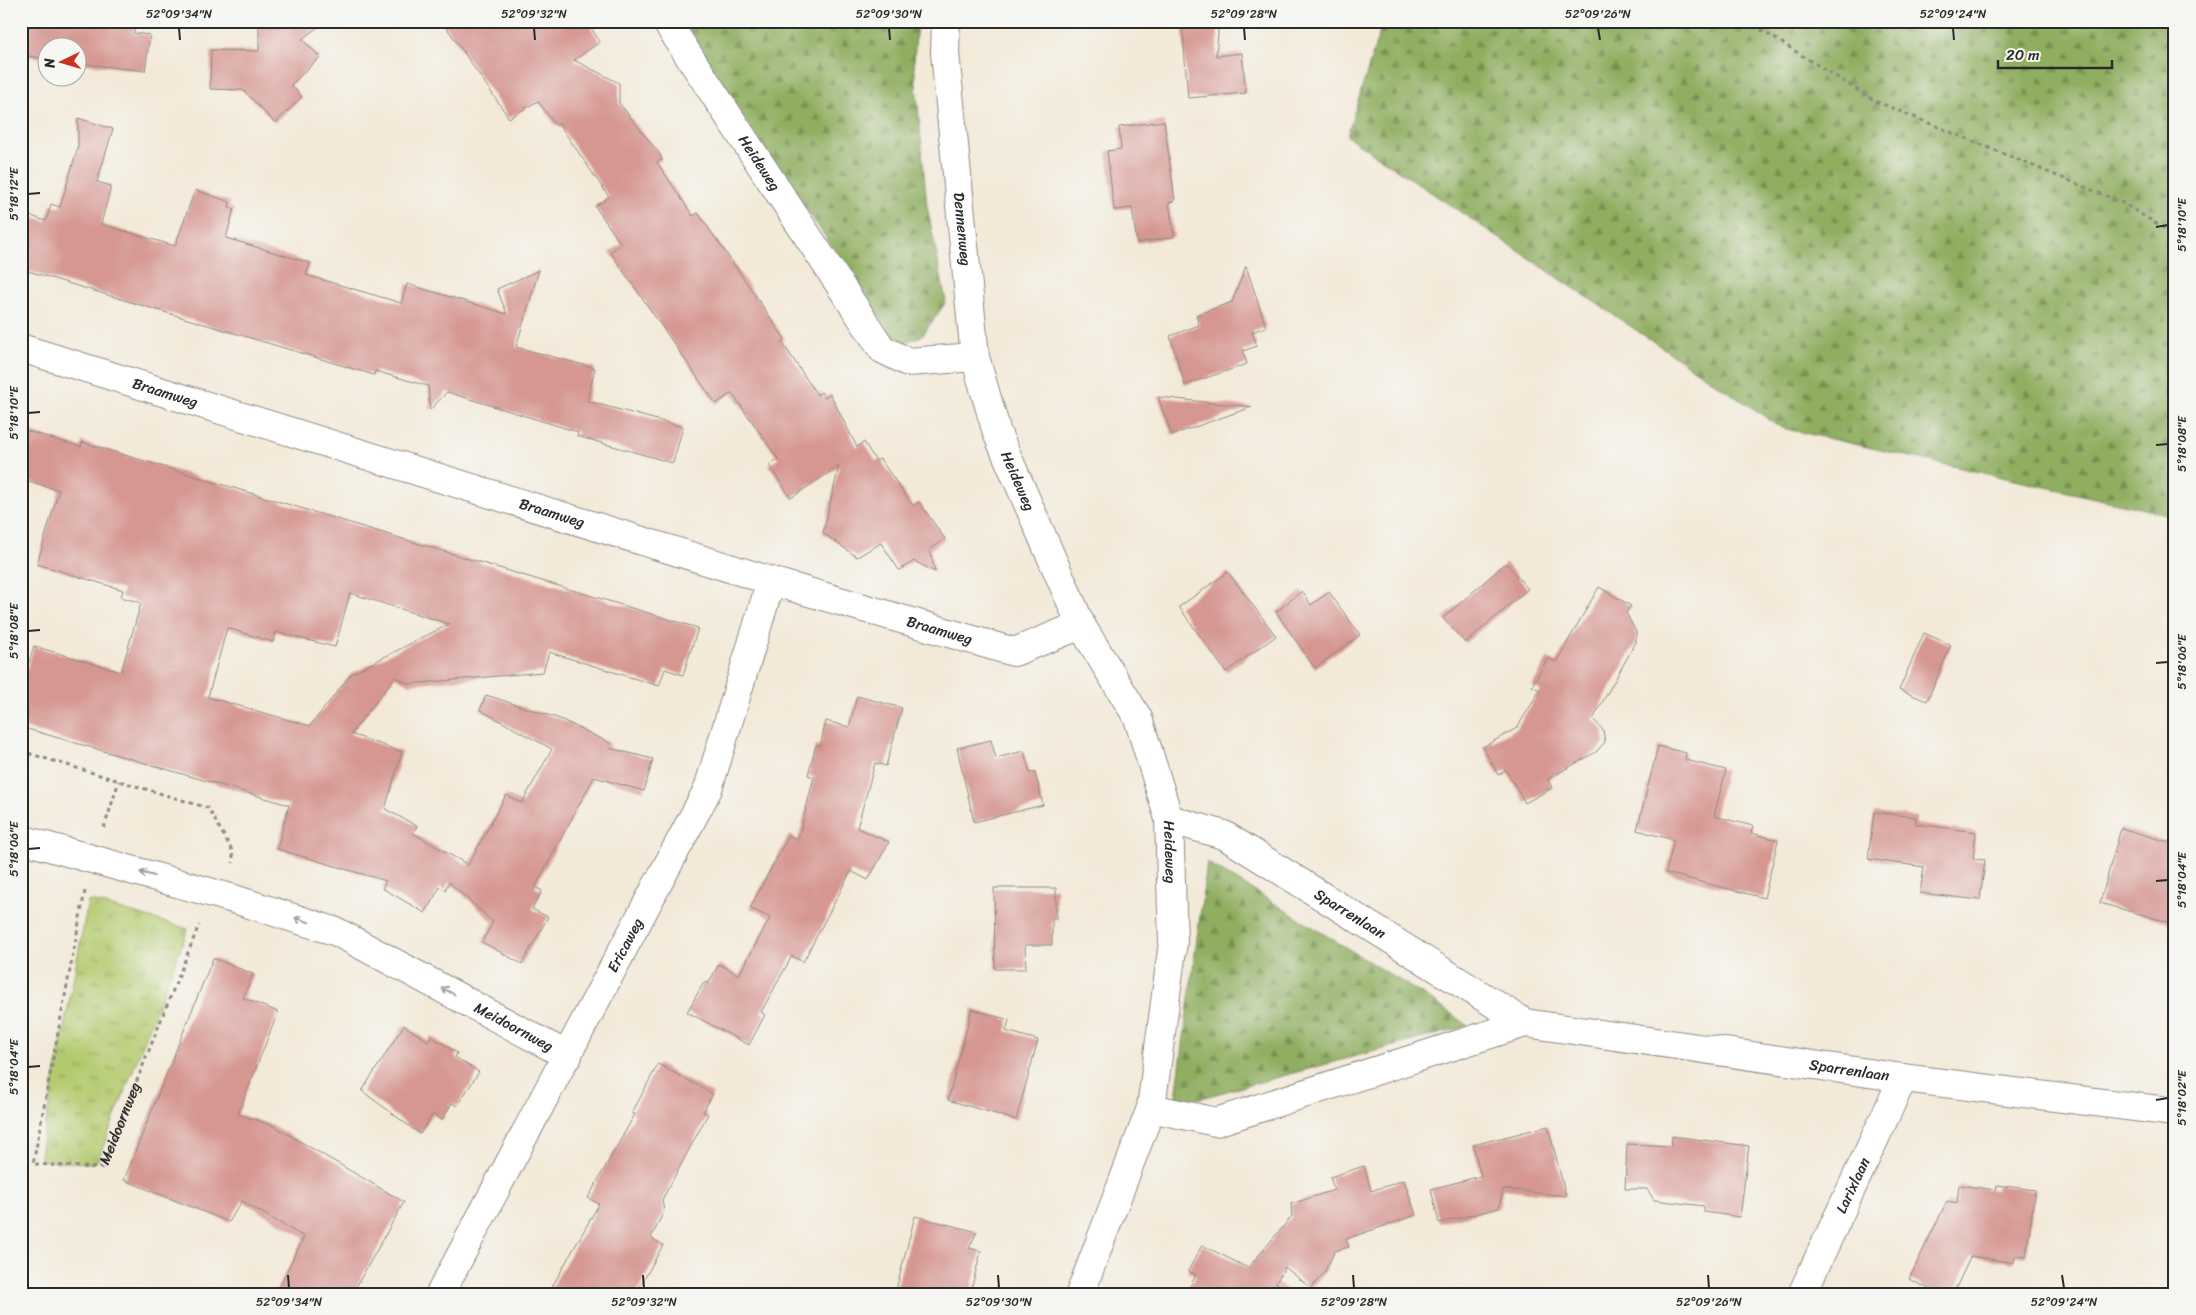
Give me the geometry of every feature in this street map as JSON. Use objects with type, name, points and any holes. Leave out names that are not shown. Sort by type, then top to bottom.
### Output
[{"type":"street","name":"Heideweg","points":[[666,21],[882,349],[908,362],[975,357]]},
{"type":"street","name":"Dennenweg","points":[[946,21],[946,62],[975,357],[997,433]]},
{"type":"street","name":"Braamweg","points":[[21,348],[771,581],[1014,652],[1081,625]]},
{"type":"street","name":"Heideweg","points":[[997,433],[1081,625],[1138,718],[1169,819],[1173,942],[1151,1108],[1080,1294]]},
{"type":"street","name":"Ericaweg","points":[[440,1294],[708,789],[771,581]]},
{"type":"street","name":"Sparrenlaan","points":[[1169,819],[1224,835],[1525,1023],[1902,1078],[2175,1112]]},
{"type":"street","name":"Meidoornweg","points":[[21,839],[223,895],[337,932],[568,1056]]},
{"type":"street","name":"Sparrenlaan","points":[[1151,1108],[1216,1122],[1525,1023]]},
{"type":"street","name":"Larixlaan","points":[[1802,1294],[1902,1078]]},
{"type":"path","points":[[1747,21],[1875,101],[2121,202],[2175,235]]},
{"type":"path","points":[[21,751],[208,808],[233,852],[223,895]]},
{"type":"path","points":[[94,859],[119,781]]},
{"type":"path","name":"Meidoornweg","points":[[94,859],[82,900],[33,1164],[102,1168],[223,895]]},
{"type":"green space","points":[[677,21],[917,21],[914,61],[927,206],[946,302],[922,336],[899,344]]},
{"type":"green space","points":[[1383,21],[2175,21],[2175,516],[1782,428],[1347,136]]},
{"type":"green space","points":[[1207,862],[1433,1001],[1468,1026],[1175,1105]]},
{"type":"green space","points":[[92,901],[188,929],[98,1160],[93,1163],[45,1161],[41,1158],[40,1154],[88,902]]},
{"type":"building","points":[[21,21],[135,21],[134,33],[150,35],[145,71],[88,64],[88,38],[38,38],[38,58],[21,55]]},
{"type":"building","points":[[259,21],[326,21],[302,39],[320,57],[291,85],[302,97],[275,123],[243,90],[210,89],[211,50],[259,51]]},
{"type":"building","points":[[442,21],[587,21],[600,42],[574,60],[619,83],[619,103],[659,153],[662,160],[657,162],[693,216],[698,213],[733,263],[785,339],[782,342],[817,395],[821,392],[825,398],[830,394],[857,447],[864,442],[876,461],[880,459],[913,506],[919,502],[945,539],[930,550],[935,572],[914,561],[899,570],[881,543],[857,557],[823,533],[839,466],[791,498],[769,465],[778,459],[732,393],[716,404],[610,252],[621,244],[595,206],[609,197],[559,124],[556,126],[538,101],[509,118]]},
{"type":"building","points":[[1182,21],[1219,21],[1216,56],[1242,53],[1246,93],[1188,98]]},
{"type":"building","points":[[78,118],[113,129],[97,182],[111,186],[101,224],[175,246],[195,190],[230,202],[229,207],[234,209],[226,238],[310,263],[306,275],[401,303],[407,284],[507,314],[497,289],[539,270],[516,347],[595,368],[587,401],[683,427],[673,463],[577,436],[578,432],[447,392],[430,410],[428,386],[375,371],[374,375],[21,269],[21,213],[46,221],[51,204],[60,207],[78,147]]},
{"type":"building","points":[[1164,121],[1175,201],[1169,202],[1174,237],[1137,243],[1132,208],[1114,210],[1107,151],[1121,149],[1119,127]]},
{"type":"building","points":[[1246,266],[1266,327],[1252,332],[1257,346],[1243,351],[1247,364],[1185,385],[1170,336],[1199,325],[1196,315],[1232,302]]},
{"type":"building","points":[[1158,397],[1252,407],[1172,435]]},
{"type":"building","points":[[21,429],[81,447],[82,442],[698,628],[683,675],[665,669],[659,686],[549,652],[543,672],[409,684],[395,677],[351,734],[402,752],[385,809],[417,826],[413,833],[468,865],[506,795],[522,803],[552,749],[480,710],[486,695],[560,719],[610,743],[609,748],[653,759],[644,791],[594,777],[535,887],[542,891],[532,909],[548,917],[522,964],[482,942],[493,922],[449,882],[445,890],[440,887],[425,913],[382,888],[386,881],[277,849],[289,805],[21,727],[21,689],[34,646],[121,672],[141,603],[121,597],[123,590],[37,564],[59,490],[21,479]],"holes":[[[350,593],[449,624],[351,674],[310,726],[208,697],[227,628],[273,642],[276,632],[335,647]]]},
{"type":"building","points":[[1506,563],[1528,589],[1465,643],[1443,618]]},
{"type":"building","points":[[1228,572],[1276,636],[1226,672],[1179,607]]},
{"type":"building","points":[[1599,587],[1631,606],[1626,613],[1636,632],[1636,642],[1593,719],[1603,730],[1605,742],[1596,752],[1548,779],[1552,788],[1525,803],[1506,770],[1498,775],[1483,747],[1517,728],[1540,690],[1532,686],[1548,658],[1556,662]]},
{"type":"building","points":[[1302,591],[1311,605],[1329,592],[1360,635],[1315,668],[1276,612]]},
{"type":"building","points":[[1924,633],[1951,645],[1927,701],[1899,690]]},
{"type":"building","points":[[857,696],[902,708],[886,766],[875,763],[857,828],[889,842],[868,880],[851,871],[803,962],[792,956],[761,1012],[765,1015],[749,1045],[687,1012],[704,982],[708,984],[719,964],[739,975],[770,918],[750,908],[789,835],[798,840],[814,777],[808,775],[816,745],[820,746],[826,721],[849,727]]},
{"type":"building","points":[[991,740],[996,758],[1024,751],[1030,773],[1035,772],[1043,805],[974,822],[957,748]]},
{"type":"building","points":[[1658,746],[1686,753],[1685,760],[1726,770],[1714,816],[1753,826],[1751,833],[1778,840],[1764,898],[1666,873],[1674,840],[1637,830]]},
{"type":"building","points":[[1874,812],[1916,817],[1916,824],[1976,832],[1973,859],[1985,860],[1980,900],[1920,893],[1924,867],[1868,859]]},
{"type":"building","points":[[2121,828],[2175,844],[2175,924],[2100,903]]},
{"type":"building","points":[[994,888],[1056,888],[1056,919],[1052,919],[1052,945],[1025,945],[1026,969],[995,969]]},
{"type":"building","points":[[213,958],[253,974],[243,998],[278,1012],[238,1114],[272,1125],[404,1202],[352,1294],[275,1294],[304,1237],[242,1201],[229,1222],[124,1180]]},
{"type":"building","points":[[972,1009],[1009,1020],[1006,1031],[1038,1040],[1016,1120],[948,1100]]},
{"type":"building","points":[[404,1025],[428,1041],[431,1036],[457,1053],[455,1057],[479,1072],[457,1106],[452,1103],[442,1120],[433,1114],[420,1134],[362,1091]]},
{"type":"building","points":[[658,1064],[713,1094],[703,1112],[708,1114],[662,1200],[664,1211],[651,1238],[663,1245],[636,1294],[548,1294],[599,1204],[588,1198],[635,1114],[632,1113]]},
{"type":"building","points":[[1548,1126],[1566,1196],[1503,1189],[1499,1208],[1439,1223],[1431,1189],[1481,1176],[1473,1145]]},
{"type":"building","points":[[1672,1136],[1749,1146],[1740,1217],[1704,1212],[1704,1206],[1654,1200],[1647,1189],[1625,1189],[1627,1144],[1671,1146]]},
{"type":"building","points":[[1364,1166],[1371,1191],[1404,1180],[1416,1215],[1346,1239],[1349,1247],[1335,1251],[1324,1273],[1311,1288],[1285,1267],[1276,1283],[1296,1294],[1186,1294],[1196,1275],[1188,1271],[1202,1245],[1248,1268],[1292,1216],[1291,1204],[1334,1190],[1330,1177]]},
{"type":"building","points":[[1959,1185],[1996,1190],[1997,1185],[2035,1190],[2026,1257],[2015,1256],[2014,1263],[1971,1256],[1953,1294],[1939,1294],[1909,1279],[1947,1201],[1957,1203]]},
{"type":"building","points":[[915,1216],[977,1232],[969,1248],[981,1251],[970,1294],[895,1294]]}]
